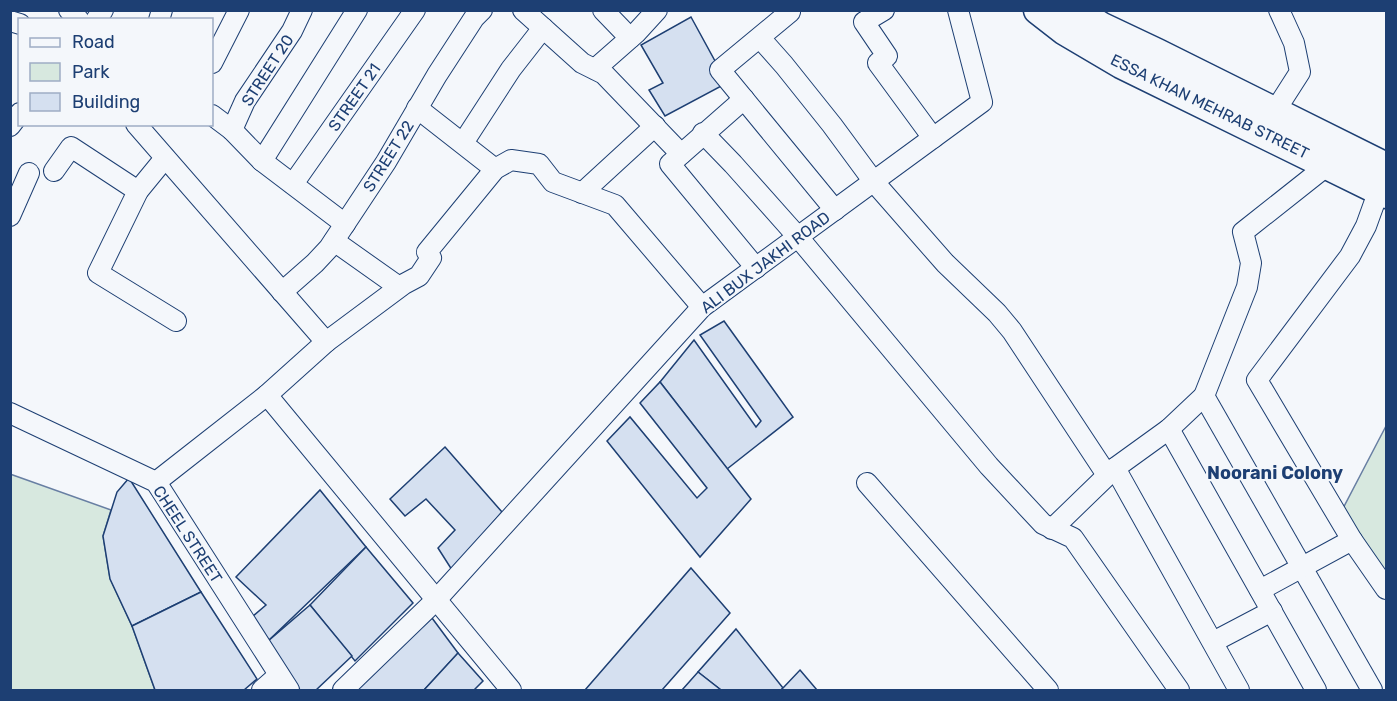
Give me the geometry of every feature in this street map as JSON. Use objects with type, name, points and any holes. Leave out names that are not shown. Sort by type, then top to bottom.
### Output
[{"type":"main road","name":"ESSA KHAN MEHRAB STREET","points":[[1038,10],[1065,31],[1121,64],[1328,165],[1384,183]]},
{"type":"main road","name":"ESSA KHAN MEHRAB STREET","points":[[1076,10],[1130,42],[1352,150],[1384,183]]},
{"type":"street","points":[[213,61],[239,10]]},
{"type":"street","name":"STREET 20","points":[[232,130],[245,101],[292,31],[302,10]]},
{"type":"street","points":[[262,161],[357,10]]},
{"type":"street","name":"STREET 21","points":[[293,184],[415,10]]},
{"type":"street","name":"STREET 22","points":[[285,296],[334,241],[386,162],[468,28],[482,10]]},
{"type":"street","points":[[523,10],[582,63],[604,74],[681,154]]},
{"type":"street","points":[[603,10],[630,38]]},
{"type":"street","points":[[789,10],[790,12],[720,70],[835,210]]},
{"type":"street","points":[[884,10],[864,22],[887,56],[878,63],[933,138]]},
{"type":"street","name":"ALI BUX JAKHI ROAD","points":[[436,600],[702,307],[982,102],[958,10]]},
{"type":"street","points":[[1275,111],[1300,72],[1294,43],[1279,10]]},
{"type":"street","points":[[596,69],[656,11]]},
{"type":"street","points":[[463,143],[511,69],[543,28]]},
{"type":"street","points":[[760,38],[832,124],[874,182],[945,263],[1005,322],[1111,472],[1213,642],[1239,690]]},
{"type":"street","points":[[744,99],[670,164],[756,268]]},
{"type":"street","points":[[417,108],[495,169]]},
{"type":"street","points":[[213,116],[232,130],[262,161],[345,224]]},
{"type":"street","points":[[138,126],[326,342]]},
{"type":"street","points":[[582,193],[655,126]]},
{"type":"street","points":[[703,133],[798,237],[989,466],[1043,524],[1073,538],[1179,690]]},
{"type":"street","points":[[54,171],[71,147],[138,191]]},
{"type":"street","points":[[1052,529],[1111,472],[1169,429],[1204,396],[1247,287],[1251,263],[1243,232],[1328,165],[1352,150]]},
{"type":"street","points":[[165,158],[138,191],[98,273],[176,321]]},
{"type":"street","points":[[156,482],[267,395],[326,342],[399,287],[419,276],[431,258],[427,252],[495,169],[512,160],[539,164],[553,182],[615,205],[702,307]]},
{"type":"street","points":[[10,216],[30,173]]},
{"type":"street","points":[[1384,183],[1366,226],[1350,256],[1257,380],[1352,540],[1386,589]]},
{"type":"street","points":[[334,241],[399,287]]},
{"type":"street","points":[[267,395],[511,690]]},
{"type":"street","points":[[1204,396],[1372,690]]},
{"type":"street","name":"CHEEL STREET","points":[[10,413],[156,482],[284,682]]},
{"type":"street","points":[[1169,429],[1316,690]]},
{"type":"street","points":[[867,483],[1048,690]]},
{"type":"street","points":[[1260,590],[1352,540]]},
{"type":"street","points":[[343,690],[436,600]]},
{"type":"street","points":[[1213,642],[1272,611]]},
{"type":"street","points":[[262,690],[284,682]]},
{"type":"green space","points":[[1386,426],[1386,589],[1339,516]]},
{"type":"green space","points":[[10,474],[111,510],[103,536],[110,578],[132,626],[155,690],[11,690]]},
{"type":"building","points":[[691,17],[727,83],[665,116],[649,90],[663,83],[641,45]]},
{"type":"building","points":[[724,321],[793,417],[727,469],[660,382],[694,340],[756,427],[761,421],[700,335]]},
{"type":"building","points":[[660,382],[751,499],[700,557],[607,441],[630,417],[697,498],[707,488],[640,403]]},
{"type":"building","points":[[445,447],[502,512],[452,570],[438,548],[455,530],[426,499],[405,516],[390,499]]},
{"type":"building","points":[[129,478],[201,592],[132,626],[110,579],[103,536],[117,492]]},
{"type":"building","points":[[320,490],[366,547],[267,642],[252,617],[266,605],[236,577]]},
{"type":"building","points":[[366,547],[413,603],[355,661],[310,605]]},
{"type":"building","points":[[691,568],[730,613],[662,690],[585,690]]},
{"type":"building","points":[[201,592],[257,679],[244,690],[155,690],[132,626]]},
{"type":"building","points":[[310,605],[352,656],[316,690],[300,690],[267,642]]},
{"type":"building","points":[[432,618],[458,653],[424,690],[354,690]]},
{"type":"building","points":[[736,629],[783,688],[781,690],[721,690],[698,672]]},
{"type":"building","points":[[458,653],[483,681],[474,690],[424,690]]},
{"type":"building","points":[[800,670],[817,690],[781,690],[783,688]]},
{"type":"building","points":[[698,672],[721,690],[682,690]]},
{"type":"district","name":"Noorani Colony","points":[[1275,473]]}]
